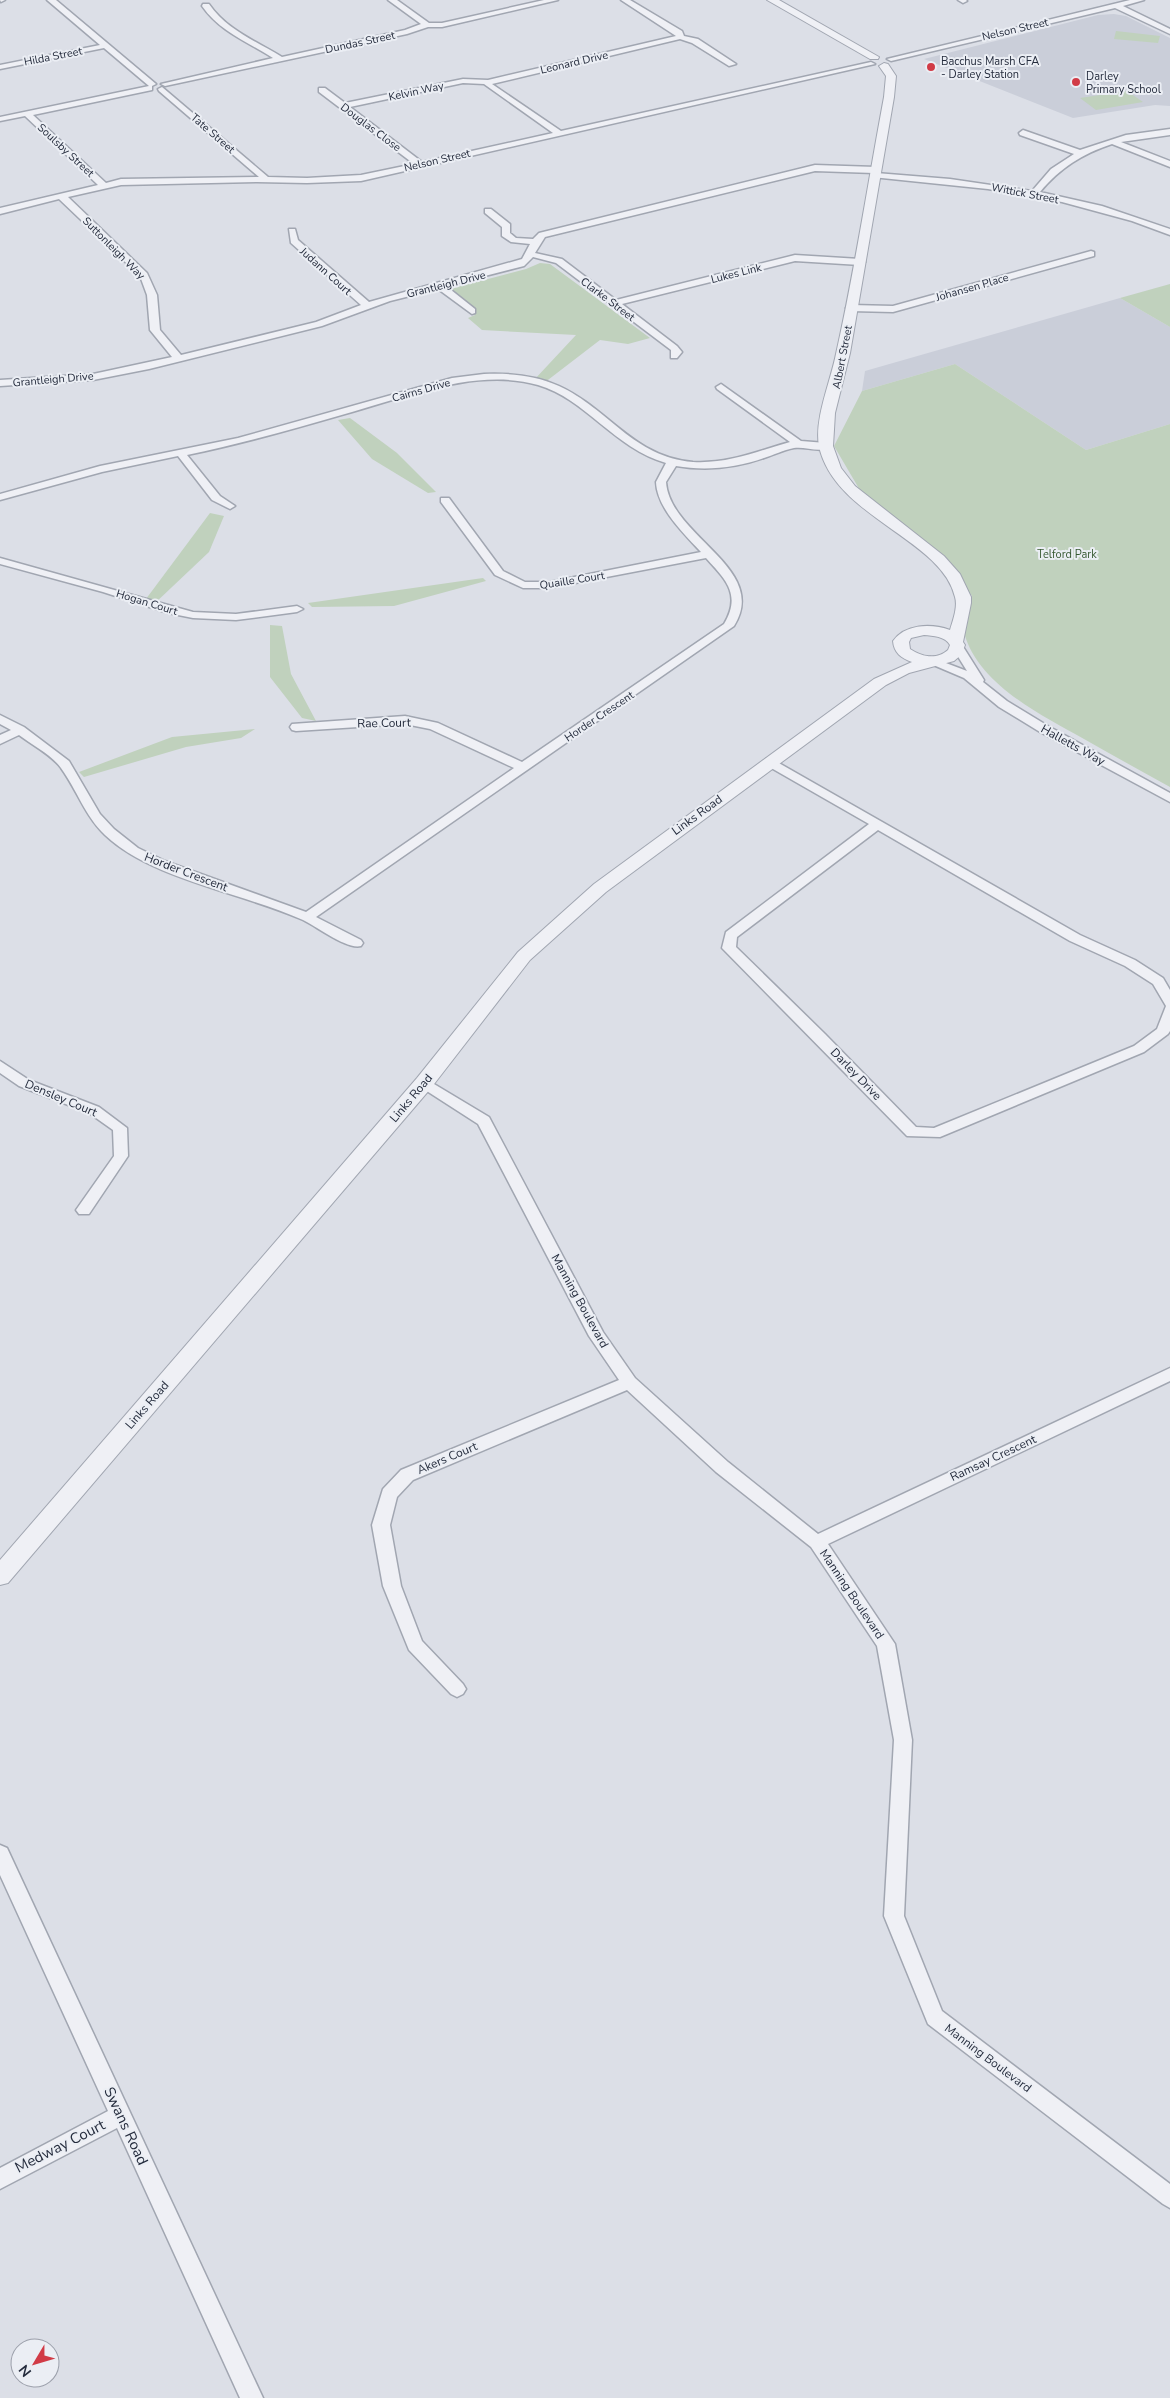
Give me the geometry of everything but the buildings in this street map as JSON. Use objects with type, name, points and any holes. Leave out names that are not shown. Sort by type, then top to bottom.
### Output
[{"type":"street","points":[[50,0],[150,86]]},
{"type":"street","points":[[392,0],[428,25]]},
{"type":"street","name":"Dundas Street","points":[[150,86],[164,87],[280,59],[407,32],[428,25],[442,25],[554,0]]},
{"type":"street","points":[[625,0],[679,33],[680,37],[694,41],[732,64]]},
{"type":"street","points":[[772,0],[872,61],[887,62]]},
{"type":"street","name":"Nelson Street","points":[[887,62],[1140,0]]},
{"type":"street","points":[[206,6],[210,14],[243,38],[280,59]]},
{"type":"street","points":[[1115,6],[1170,32]]},
{"type":"street","name":"Leonard Drive","points":[[488,82],[680,37]]},
{"type":"street","name":"Hilda Street","points":[[0,67],[105,46]]},
{"type":"street","name":"Nelson Street","points":[[0,211],[124,182],[246,180],[264,177],[274,180],[292,181],[357,178],[872,61]]},
{"type":"street","name":"Albert Street","points":[[887,62],[891,76],[876,172],[827,426],[826,446],[834,465],[848,486],[868,505],[935,557],[952,574],[962,597],[962,614],[957,628],[957,644]]},
{"type":"street","name":"Kelvin Way","points":[[344,106],[463,81],[488,82]]},
{"type":"street","points":[[488,82],[488,85],[559,133]]},
{"type":"street","points":[[0,119],[150,86]]},
{"type":"street","name":"Tate Street","points":[[164,87],[264,177]]},
{"type":"street","name":"Douglas Close","points":[[322,90],[420,164]]},
{"type":"street","name":"Soulsby Street","points":[[27,114],[104,186]]},
{"type":"street","points":[[1034,194],[1056,169],[1080,153],[1114,142],[1170,132]]},
{"type":"street","points":[[1023,133],[1080,153]]},
{"type":"street","points":[[1114,142],[1170,164]]},
{"type":"street","points":[[530,254],[534,242],[542,235],[814,168],[876,172]]},
{"type":"street","name":"Wittick Street","points":[[876,172],[988,186],[1034,194],[1094,208],[1170,232]]},
{"type":"street","name":"Suttonleigh Way","points":[[61,196],[144,275],[152,295],[155,330],[179,359]]},
{"type":"street","points":[[488,212],[507,226],[505,234],[508,238],[534,242]]},
{"type":"street","name":"Judann Court","points":[[292,231],[294,241],[367,306]]},
{"type":"street","points":[[1079,250],[1103,258]]},
{"type":"street","name":"Grantleigh Drive","points":[[0,384],[94,377],[179,359],[319,324],[367,306],[522,264],[530,254]]},
{"type":"street","name":"Clarke Street","points":[[530,254],[556,260],[674,348],[677,352],[674,356]]},
{"type":"street","name":"Johansen Place","points":[[851,308],[893,309],[1091,254]]},
{"type":"street","name":"Lukes Link","points":[[614,303],[795,258],[860,262]]},
{"type":"street","points":[[440,286],[472,311]]},
{"type":"street","name":"Cairns Drive","points":[[0,497],[100,469],[181,454],[248,438],[456,380],[489,377],[533,381],[552,387],[567,394],[632,445],[651,455],[673,462],[726,464],[747,460],[799,444],[816,447],[826,446]]},
{"type":"street","points":[[721,387],[799,444]]},
{"type":"street","points":[[181,454],[216,498],[230,506]]},
{"type":"street","name":"Horder Crescent","points":[[307,917],[728,626],[734,618],[739,601],[730,577],[708,554],[665,501],[661,483],[666,470],[673,462]]},
{"type":"street","name":"Quaille Court","points":[[445,500],[499,573],[523,585],[549,585],[708,554]]},
{"type":"street","name":"Hogan Court","points":[[0,561],[107,590],[172,611],[236,617],[297,609]]},
{"type":"street","points":[[924,630],[944,622],[956,611],[962,597]]},
{"type":"street","points":[[924,630],[944,633],[957,644]]},
{"type":"street","name":"Links Road","points":[[880,682],[898,662],[902,649],[901,641],[906,635],[924,630]]},
{"type":"street","name":"Links Road","points":[[0,1576],[424,1083],[524,956],[600,888],[880,682],[904,670],[930,661],[952,657],[957,644]]},
{"type":"street","name":"Halletts Way","points":[[957,644],[982,685]]},
{"type":"street","points":[[902,649],[915,658],[930,661]]},
{"type":"street","name":"Halletts Way","points":[[930,661],[953,669],[982,685],[1003,704],[1044,729],[1170,798]]},
{"type":"street","name":"Horder Crescent","points":[[0,719],[20,730],[65,764],[95,816],[109,832],[133,851],[160,864],[307,917],[356,943]]},
{"type":"street","name":"Rae Court","points":[[296,727],[405,720],[434,726],[522,768]]},
{"type":"street","points":[[0,740],[20,730]]},
{"type":"street","name":"Darley Drive","points":[[770,762],[1075,938],[1130,963],[1158,981],[1170,1010],[1163,1031],[1139,1049],[935,1133],[912,1132],[820,1037],[729,948],[731,935],[877,824]]},
{"type":"street","name":"Densley Court","points":[[0,1066],[24,1083],[94,1110],[120,1128],[121,1156],[84,1210]]},
{"type":"street","name":"Manning Boulevard","points":[[424,1083],[484,1121],[597,1336],[630,1382],[722,1467],[817,1542],[886,1644],[903,1740],[894,1916],[935,2018],[1170,2197]]},
{"type":"street","name":"Ramsay Crescent","points":[[817,1542],[1170,1374]]},
{"type":"street","name":"Akers Court","points":[[457,1689],[416,1645],[392,1586],[381,1525],[389,1494],[407,1475],[630,1382]]},
{"type":"street","name":"Swans Road","points":[[0,1854],[252,2398]]},
{"type":"street","name":"Medway Court","points":[[0,2179],[121,2115]]},
{"type":"shaded area","name":"Darley Primary School","points":[[1114,14],[1126,16],[1170,38],[1170,106],[1155,105],[1073,118],[924,59],[1098,15]]},
{"type":"shaded area","points":[[1120,298],[1170,327],[1170,424],[1086,450],[955,364],[862,391],[865,371]]},
{"type":"green space","points":[[1116,31],[1160,36],[1158,43],[1114,39]]},
{"type":"green space","points":[[1127,91],[1143,102],[1096,110],[1080,98]]},
{"type":"green space","points":[[540,263],[550,264],[650,338],[628,344],[600,340],[544,383],[534,380],[576,335],[482,330],[468,318],[475,315],[447,292],[450,289],[526,269]]},
{"type":"green space","points":[[1170,284],[1170,327],[1120,298]]},
{"type":"green space","name":"Telford Park","points":[[955,364],[1086,450],[1170,424],[1170,787],[1049,720],[997,683],[983,668],[972,651],[964,633],[964,620],[972,596],[944,556],[861,492],[834,446],[862,391]]},
{"type":"green space","points":[[350,418],[397,453],[436,492],[428,493],[372,459],[338,420]]},
{"type":"green space","points":[[210,513],[224,516],[209,552],[153,605],[143,603]]},
{"type":"green space","points":[[483,578],[486,581],[394,606],[312,607],[308,603]]},
{"type":"green space","points":[[270,625],[282,626],[291,674],[316,721],[302,718],[270,677]]},
{"type":"green space","points":[[255,729],[241,738],[186,747],[84,777],[79,772],[172,737]]},
{"type":"place","name":"Bacchus Marsh CFA - Darley Station","points":[[931,67]]},
{"type":"place","name":"Darley Primary School","points":[[1076,82]]}]
